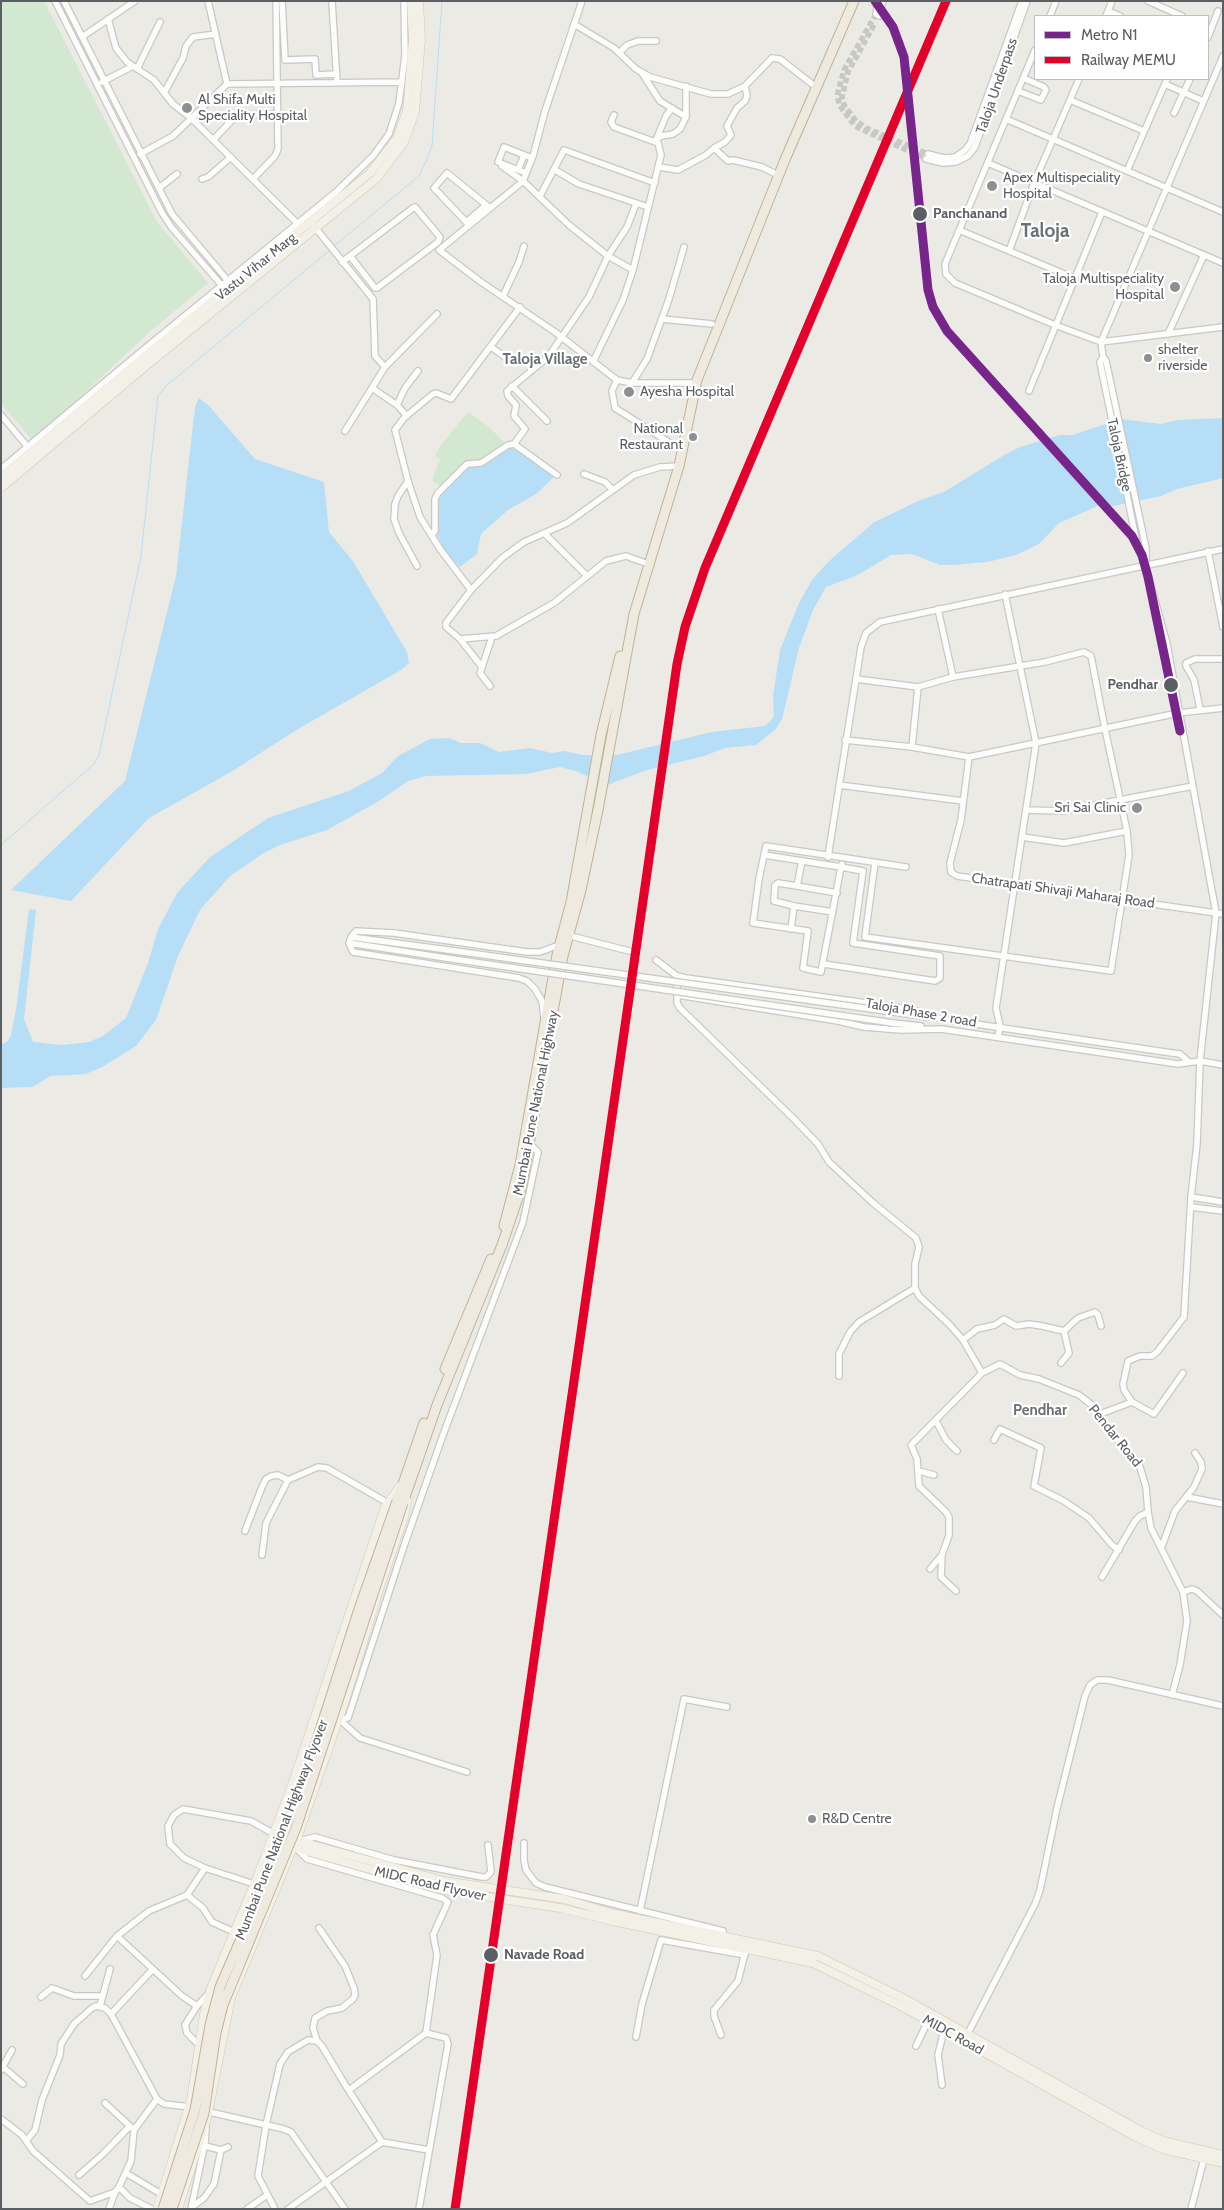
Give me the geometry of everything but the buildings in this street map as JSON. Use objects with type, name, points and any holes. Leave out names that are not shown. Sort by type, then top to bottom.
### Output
[{"type":"highway","points":[[676,466],[678,448],[693,382],[712,324],[848,1]]},
{"type":"highway","points":[[645,563],[676,466],[693,382],[784,162],[854,1]]},
{"type":"highway","name":"Mumbai Pune National Highway","points":[[406,1483],[513,1216],[530,1144],[602,735],[633,593],[645,563]]},
{"type":"highway","name":"Mumbai Pune National Highway","points":[[406,1483],[432,1402],[503,1228],[520,1165],[560,945],[566,935],[581,890],[645,563]]},
{"type":"highway","name":"Mumbai Pune National Highway Flyover","points":[[164,2209],[196,2110],[210,2025],[220,1987],[263,1888],[305,1777],[396,1502],[406,1483]]},
{"type":"highway","name":"Mumbai Pune National Highway Flyover","points":[[172,2209],[201,2124],[223,2005],[296,1828],[396,1502]]},
{"type":"main road","name":"Vastu Vihar Marg","points":[[1,478],[229,289],[316,229],[370,173],[387,153],[399,133],[407,110],[413,40],[411,1]]},
{"type":"main road","points":[[316,229],[376,179],[396,154],[407,136],[415,112],[418,87],[422,40],[419,1]]},
{"type":"main road","points":[[1,488],[229,289]]},
{"type":"main road","points":[[178,2209],[209,2112],[231,1998],[296,1844],[339,1719],[404,1517],[406,1483]]},
{"type":"main road","points":[[157,2209],[189,2107],[198,2045],[210,1992],[274,1834],[396,1502]]},
{"type":"main road","name":"MIDC Road Flyover","points":[[274,1834],[278,1839],[443,1890],[560,1908],[670,1929]]},
{"type":"main road","name":"MIDC Road","points":[[670,1929],[824,1967],[944,2030],[966,2037]]},
{"type":"main road","name":"MIDC Road","points":[[670,1929],[722,1936],[746,1948],[827,1960],[966,2037],[1136,2137],[1163,2149],[1205,2155],[1223,2155]]},
{"type":"main road","name":"MIDC Road","points":[[1205,2155],[1223,2163]]},
{"type":"street","points":[[55,1],[169,224],[229,289]]},
{"type":"street","points":[[82,37],[135,1]]},
{"type":"street","points":[[208,1],[227,84]]},
{"type":"street","points":[[253,179],[277,153],[276,1]]},
{"type":"street","points":[[282,1],[285,60],[314,59],[316,75],[336,74]]},
{"type":"street","points":[[332,1],[337,83]]},
{"type":"street","points":[[1,468],[229,289],[297,223],[356,175],[381,147],[394,122],[402,82],[405,55],[404,1]]},
{"type":"street","points":[[582,1],[523,182],[488,207],[439,250],[560,336],[617,380],[632,384],[693,382]]},
{"type":"street","points":[[878,1],[877,15],[883,1]]},
{"type":"street","name":"Taloja Underpass","points":[[1022,1],[970,144],[964,151],[955,156],[944,158],[927,157],[943,163],[956,162],[968,156],[975,147],[1027,1]]},
{"type":"street","points":[[1050,15],[1056,1]]},
{"type":"street","points":[[1107,14],[1112,1]]},
{"type":"street","points":[[1148,1],[1158,3],[1180,15]]},
{"type":"street","points":[[60,10],[65,4],[178,223],[229,289]]},
{"type":"street","points":[[1209,34],[1218,11]]},
{"type":"street","points":[[108,19],[116,48],[127,62],[154,80],[178,109],[191,118],[297,223]]},
{"type":"street","points":[[97,84],[135,67],[160,22]]},
{"type":"street","points":[[574,24],[620,52],[641,72],[660,101],[686,117]]},
{"type":"street","points":[[164,93],[183,58],[186,46],[193,37],[216,34]]},
{"type":"street","points":[[620,52],[627,45],[638,41],[656,41]]},
{"type":"street","points":[[1034,52],[945,264],[946,274],[955,283],[1101,342],[1223,327]]},
{"type":"street","points":[[1108,389],[1106,361],[1103,357],[1101,342],[1223,56]]},
{"type":"street","points":[[641,72],[650,77],[711,94],[728,94],[745,86],[772,58],[780,59],[812,84]]},
{"type":"street","points":[[1018,91],[1041,100],[1046,90],[1044,87],[1023,78]]},
{"type":"street","points":[[1009,251],[1034,183],[1079,80]]},
{"type":"street","points":[[1174,113],[1190,80]]},
{"type":"street","points":[[1126,171],[1166,81],[1203,101]]},
{"type":"street","points":[[134,156],[167,140],[227,84],[402,82]]},
{"type":"street","points":[[655,141],[661,136],[673,134],[680,130],[686,117],[686,86]]},
{"type":"street","points":[[659,167],[678,170],[725,142],[730,136],[727,126],[737,108],[745,101],[747,96],[745,86]]},
{"type":"street","points":[[1070,100],[1144,131]]},
{"type":"street","points":[[655,141],[666,116],[672,108]]},
{"type":"street","points":[[213,140],[237,115],[278,114]]},
{"type":"street","points":[[593,362],[623,300],[633,270],[659,167],[660,145],[655,141],[614,127],[611,122],[614,115]]},
{"type":"street","points":[[1006,119],[1222,210]]},
{"type":"street","points":[[120,130],[128,127]]},
{"type":"street","points":[[526,173],[498,162],[504,147],[532,158]]},
{"type":"street","points":[[714,148],[728,161],[733,160],[762,167],[774,173]]},
{"type":"street","points":[[540,196],[566,150],[655,183]]},
{"type":"street","points":[[518,170],[524,155]]},
{"type":"street","points":[[202,179],[208,177],[231,157]]},
{"type":"street","points":[[988,163],[1223,263]]},
{"type":"street","points":[[502,166],[540,196],[569,225],[608,256],[633,270]]},
{"type":"street","points":[[555,170],[579,184],[648,207]]},
{"type":"street","points":[[467,224],[434,188],[447,173],[488,207]]},
{"type":"street","points":[[159,188],[177,174]]},
{"type":"street","points":[[431,535],[435,531],[435,499],[442,487],[467,464],[481,463],[508,445],[514,444],[525,429],[514,416],[516,405],[508,396],[507,391],[542,364],[589,296],[608,256],[627,227],[636,204]]},
{"type":"street","points":[[342,262],[350,256],[414,208],[440,237],[438,242],[377,288],[375,288],[350,256]]},
{"type":"street","points":[[1029,391],[1102,212]]},
{"type":"street","points":[[316,229],[373,299],[375,356],[385,367]]},
{"type":"street","points":[[959,230],[1074,278]]},
{"type":"street","points":[[503,296],[519,262],[524,246]]},
{"type":"street","points":[[632,384],[647,359],[662,319],[684,247]]},
{"type":"street","points":[[1168,334],[1204,255]]},
{"type":"street","points":[[471,590],[420,517],[408,481],[395,430],[397,425],[432,394],[436,393],[451,400],[520,307]]},
{"type":"street","points":[[345,431],[385,367],[438,314]]},
{"type":"street","points":[[662,319],[712,324]]},
{"type":"street","points":[[491,347],[508,359]]},
{"type":"street","points":[[398,405],[405,388],[418,371]]},
{"type":"street","points":[[617,380],[612,391],[615,408],[678,448]]},
{"type":"street","points":[[512,386],[547,421]]},
{"type":"street","points":[[372,388],[398,405],[407,416]]},
{"type":"street","name":"Taloja Bridge","points":[[1108,389],[1140,520],[1146,548],[1146,564]]},
{"type":"street","name":"Taloja Bridge","points":[[1108,389],[1138,549],[1146,564]]},
{"type":"street","points":[[1,415],[27,446]]},
{"type":"street","points":[[514,444],[557,475]]},
{"type":"street","points":[[482,667],[460,639],[446,625],[471,590],[502,558],[524,542],[567,523],[612,489],[645,471],[676,466]]},
{"type":"street","points":[[584,474],[605,482],[612,489]]},
{"type":"street","points":[[408,481],[395,504],[394,519],[416,566]]},
{"type":"street","points":[[544,533],[587,576]]},
{"type":"street","points":[[828,857],[861,647],[866,633],[880,622],[938,608],[1223,549]]},
{"type":"street","points":[[1208,551],[1223,627]]},
{"type":"street","points":[[460,639],[479,636],[492,637],[554,602],[606,561],[626,556],[645,563]]},
{"type":"street","points":[[1146,564],[1167,644],[1178,713],[1216,913],[1200,1060],[1197,1144],[1191,1197],[1184,1317],[1152,1356],[1140,1356],[1128,1361],[1123,1384],[1126,1395],[1132,1402],[1154,1414],[1183,1373]]},
{"type":"street","points":[[998,1037],[1000,1026],[996,1008],[1036,743],[1004,594]]},
{"type":"street","points":[[938,608],[953,677]]},
{"type":"street","points":[[490,686],[480,673],[492,637]]},
{"type":"street","points":[[856,679],[918,687],[953,677],[1020,666],[1084,652],[1091,656],[1104,729],[1127,831],[1129,855],[1111,971],[865,937],[876,863]]},
{"type":"street","points":[[1200,709],[1194,680],[1186,663],[1195,660],[1223,659]]},
{"type":"street","points":[[912,747],[918,687]]},
{"type":"street","points":[[845,740],[912,747],[969,757],[1178,713],[1200,709],[1223,708]]},
{"type":"street","points":[[839,785],[963,801],[969,757]]},
{"type":"street","points":[[1026,810],[1063,811],[1193,786]]},
{"type":"street","name":"Chatrapati Shivaji Maharaj Road","points":[[963,801],[950,863],[951,872],[957,876],[1223,914]]},
{"type":"street","points":[[1022,838],[1064,843],[1127,831]]},
{"type":"street","points":[[843,859],[824,964],[821,972],[803,969],[808,932],[753,923],[766,846],[828,857],[906,867]]},
{"type":"street","points":[[764,855],[863,871],[853,943],[941,956],[940,978],[938,981],[824,964]]},
{"type":"street","points":[[797,886],[802,861]]},
{"type":"street","points":[[833,912],[774,902],[776,884],[836,893]]},
{"type":"street","points":[[791,929],[794,906]]},
{"type":"street","points":[[545,1025],[542,1001],[535,989],[527,981],[519,978],[353,952],[350,940],[356,931],[394,933],[527,952],[540,952],[560,945]]},
{"type":"street","points":[[566,935],[629,951]]},
{"type":"street","points":[[350,940],[448,950],[942,1019]]},
{"type":"street","points":[[350,940],[446,958],[941,1029]]},
{"type":"street","points":[[886,948],[887,940]]},
{"type":"street","points":[[924,953],[926,945]]},
{"type":"street","name":"Taloja Phase 2 road","points":[[656,960],[677,976],[910,1009],[942,1019],[1000,1026],[1104,1044],[1180,1054],[1188,1061]]},
{"type":"street","points":[[677,976],[677,1003],[680,1008],[818,1144],[829,1162],[854,1186],[916,1238],[919,1248],[914,1272],[914,1288],[919,1296],[963,1340],[982,1373],[911,1445],[917,1459],[921,1490],[946,1512],[949,1517],[948,1535],[942,1554],[941,1576],[956,1591]]},
{"type":"street","name":"Taloja Phase 2 road","points":[[678,995],[838,1021],[864,1027],[901,1030],[941,1029],[1178,1064],[1200,1060],[1223,1065]]},
{"type":"street","points":[[339,1719],[348,1718],[442,1435],[523,1222],[538,1152],[530,1144]]},
{"type":"street","points":[[1191,1197],[1223,1202]]},
{"type":"street","points":[[1191,1207],[1223,1211]]},
{"type":"street","points":[[839,1376],[840,1354],[850,1332],[859,1322],[914,1288]]},
{"type":"street","points":[[1064,1331],[1078,1318],[1094,1312],[1098,1314],[1101,1326]]},
{"type":"street","points":[[963,1340],[977,1329],[995,1325],[1004,1320],[1016,1326],[1029,1324],[1064,1331]]},
{"type":"street","points":[[1061,1363],[1069,1353],[1064,1331]]},
{"type":"street","name":"Pendar Road","points":[[982,1373],[1000,1364],[1020,1375],[1078,1394],[1100,1414],[1118,1441],[1139,1464],[1146,1487],[1148,1512],[1152,1528],[1183,1592],[1187,1621],[1180,1665],[1172,1695]]},
{"type":"street","points":[[1100,1414],[1132,1402]]},
{"type":"street","points":[[936,1421],[946,1440],[957,1451]]},
{"type":"street","points":[[994,1440],[1000,1429],[1041,1448],[1034,1486],[1064,1501],[1089,1518],[1112,1545],[1119,1550]]},
{"type":"street","points":[[1162,1546],[1175,1512],[1194,1487],[1202,1469],[1201,1462],[1195,1453]]},
{"type":"street","points":[[262,1555],[266,1523],[288,1480],[318,1468],[326,1468],[396,1502]]},
{"type":"street","points":[[919,1471],[934,1475]]},
{"type":"street","points":[[245,1530],[266,1479],[278,1475],[288,1480]]},
{"type":"street","points":[[1187,1497],[1223,1504]]},
{"type":"street","points":[[1102,1577],[1135,1521],[1148,1512]]},
{"type":"street","points":[[930,1569],[942,1554]]},
{"type":"street","points":[[1183,1592],[1192,1589],[1197,1590],[1223,1616]]},
{"type":"street","points":[[966,2037],[1035,1904],[1040,1890],[1057,1808],[1085,1696],[1090,1685],[1097,1680],[1108,1680],[1223,1706]]},
{"type":"street","points":[[640,1911],[684,1699],[727,1708]]},
{"type":"street","points":[[339,1719],[360,1738],[468,1772]]},
{"type":"street","points":[[254,1884],[205,1868],[184,1858],[170,1844],[168,1826],[174,1815],[182,1809],[251,1821],[274,1834]]},
{"type":"street","points":[[349,2090],[426,2033],[437,1955],[433,1934],[448,1902],[442,1898],[307,1859],[296,1844],[315,1837],[394,1860],[482,1878],[486,1877],[490,1872],[488,1844]]},
{"type":"street","points":[[524,1843],[526,1870],[536,1883],[545,1887],[724,1931],[722,1936]]},
{"type":"street","points":[[85,1976],[117,1936],[149,1910],[187,1896],[205,1868]]},
{"type":"street","points":[[187,1896],[203,1908],[212,1922],[234,1932]]},
{"type":"street","points":[[319,1928],[345,1966],[355,1995],[342,2008],[327,2011],[316,2018],[314,2028],[317,2041],[382,2142]]},
{"type":"street","points":[[117,1936],[182,1996],[197,2006]]},
{"type":"street","points":[[636,2037],[642,2004],[661,1940],[746,1948],[738,1981],[714,2010],[714,2016],[721,2035]]},
{"type":"street","points":[[100,2006],[110,1969]]},
{"type":"street","points":[[111,2014],[153,1969]]},
{"type":"street","points":[[41,1997],[52,1988],[74,1996],[103,1996]]},
{"type":"street","points":[[198,2045],[185,2030],[186,2022],[210,1992]]},
{"type":"street","points":[[26,2141],[35,2130],[42,2100],[60,2055],[61,2044],[74,2024],[92,2008],[100,2006],[111,2014],[156,2099],[164,2104],[189,2107],[291,2132],[345,2209]]},
{"type":"street","points":[[916,2046],[928,2021]]},
{"type":"street","points":[[942,2085],[938,2055],[944,2030]]},
{"type":"street","points":[[419,2209],[448,2044],[446,2038],[426,2033]]},
{"type":"street","points":[[275,2209],[258,2176],[266,2125],[280,2064],[283,2058],[308,2040],[317,2041]]},
{"type":"street","points":[[12,2050],[2,2069],[23,2084]]},
{"type":"street","points":[[79,2175],[132,2128],[156,2099]]},
{"type":"street","points":[[104,2103],[132,2128],[133,2152],[126,2172],[108,2209]]},
{"type":"street","points":[[1,2119],[17,2131],[33,2151],[90,2201],[117,2190]]},
{"type":"street","points":[[191,2208],[205,2146],[206,2121]]},
{"type":"street","points":[[288,2209],[382,2142],[429,2150]]},
{"type":"street","points":[[205,2146],[221,2150],[228,2147]]},
{"type":"street","points":[[191,2208],[204,2198],[214,2184],[221,2150]]},
{"type":"street","points":[[1191,2209],[1205,2155]]},
{"type":"street","points":[[126,2172],[162,2194]]},
{"type":"street","points":[[117,2190],[152,2209]]},
{"type":"street","points":[[248,2209],[267,2195]]},
{"type":"green space","points":[[1,1],[44,1],[157,222],[208,283],[145,336],[33,441],[1,403]]},
{"type":"green space","points":[[468,412],[489,427],[509,447],[485,465],[467,466],[444,489],[432,480],[440,459],[435,456],[438,449]]},
{"type":"water","points":[[199,398],[209,406],[255,459],[324,482],[329,532],[352,560],[407,652],[409,663],[401,670],[293,732],[231,772],[149,818],[71,901],[11,890],[125,781],[176,576],[195,407]]},
{"type":"water","points":[[1223,418],[1223,478],[1177,489],[1161,496],[1113,506],[1100,505],[1059,523],[1039,544],[1016,555],[987,562],[940,565],[912,554],[891,555],[858,575],[826,587],[813,610],[799,648],[782,719],[776,729],[756,745],[725,748],[704,756],[647,770],[607,785],[576,771],[560,767],[526,774],[426,776],[408,781],[379,801],[327,830],[280,845],[262,854],[230,876],[200,910],[178,956],[156,1020],[136,1046],[102,1067],[86,1074],[51,1076],[32,1087],[1,1088],[1,1045],[8,1041],[11,1035],[29,909],[36,910],[24,1019],[33,1042],[62,1045],[89,1042],[103,1036],[126,1018],[148,963],[158,929],[177,893],[210,857],[268,818],[349,791],[382,773],[398,756],[430,739],[449,738],[461,743],[480,743],[499,752],[530,748],[552,753],[564,751],[583,755],[617,755],[711,732],[765,726],[774,717],[773,696],[780,650],[799,603],[812,580],[828,562],[873,523],[918,501],[944,492],[1020,447],[1060,435],[1072,435],[1121,419],[1161,424],[1178,420]]},
{"type":"water","points":[[509,447],[552,472],[553,478],[536,494],[508,510],[481,534],[477,554],[460,567],[445,552],[436,532],[437,499],[444,489],[467,466],[485,465]]},
{"type":"waterway","points":[[333,247],[419,176],[426,161],[432,146],[442,1]]},
{"type":"waterway","points":[[1,845],[94,764],[99,755],[141,556],[158,396],[166,386],[330,250]]},
{"type":"tunnel","points":[[876,14],[844,70],[837,96],[840,106],[855,126],[926,159]]},
{"type":"tunnel","points":[[874,25],[848,72],[842,97],[844,105],[856,121],[866,128],[928,154]]},
{"type":"metro line","name":"N1","points":[[875,1],[893,27],[904,57],[928,290],[933,307],[947,331],[1132,536],[1142,555],[1148,577],[1180,731]]},
{"type":"rail line","name":"MEMU","points":[[455,2209],[677,664],[685,627],[705,568],[946,1]]},
{"type":"place","name":"Al Shifa Multi Speciality Hospital","points":[[187,108]]},
{"type":"place","name":"Apex Multispeciality Hospital","points":[[992,186]]},
{"type":"place","name":"Panchanand","points":[[920,214]]},
{"type":"place","name":"Taloja Multispeciality Hospital","points":[[1175,287]]},
{"type":"place","name":"shelter riverside","points":[[1148,358]]},
{"type":"place","name":"Ayesha Hospital","points":[[629,392]]},
{"type":"place","name":"National Restaurant","points":[[693,437]]},
{"type":"place","name":"Pendhar","points":[[1171,685]]},
{"type":"place","name":"Sri Sai Clinic","points":[[1137,808]]},
{"type":"place","name":"R&D Centre","points":[[812,1819]]},
{"type":"place","name":"Navade Road","points":[[491,1955]]},
{"type":"district","name":"Taloja","points":[[1045,231]]},
{"type":"district","name":"Taloja Village","points":[[545,360]]},
{"type":"district","name":"Pendhar","points":[[1040,1411]]}]
